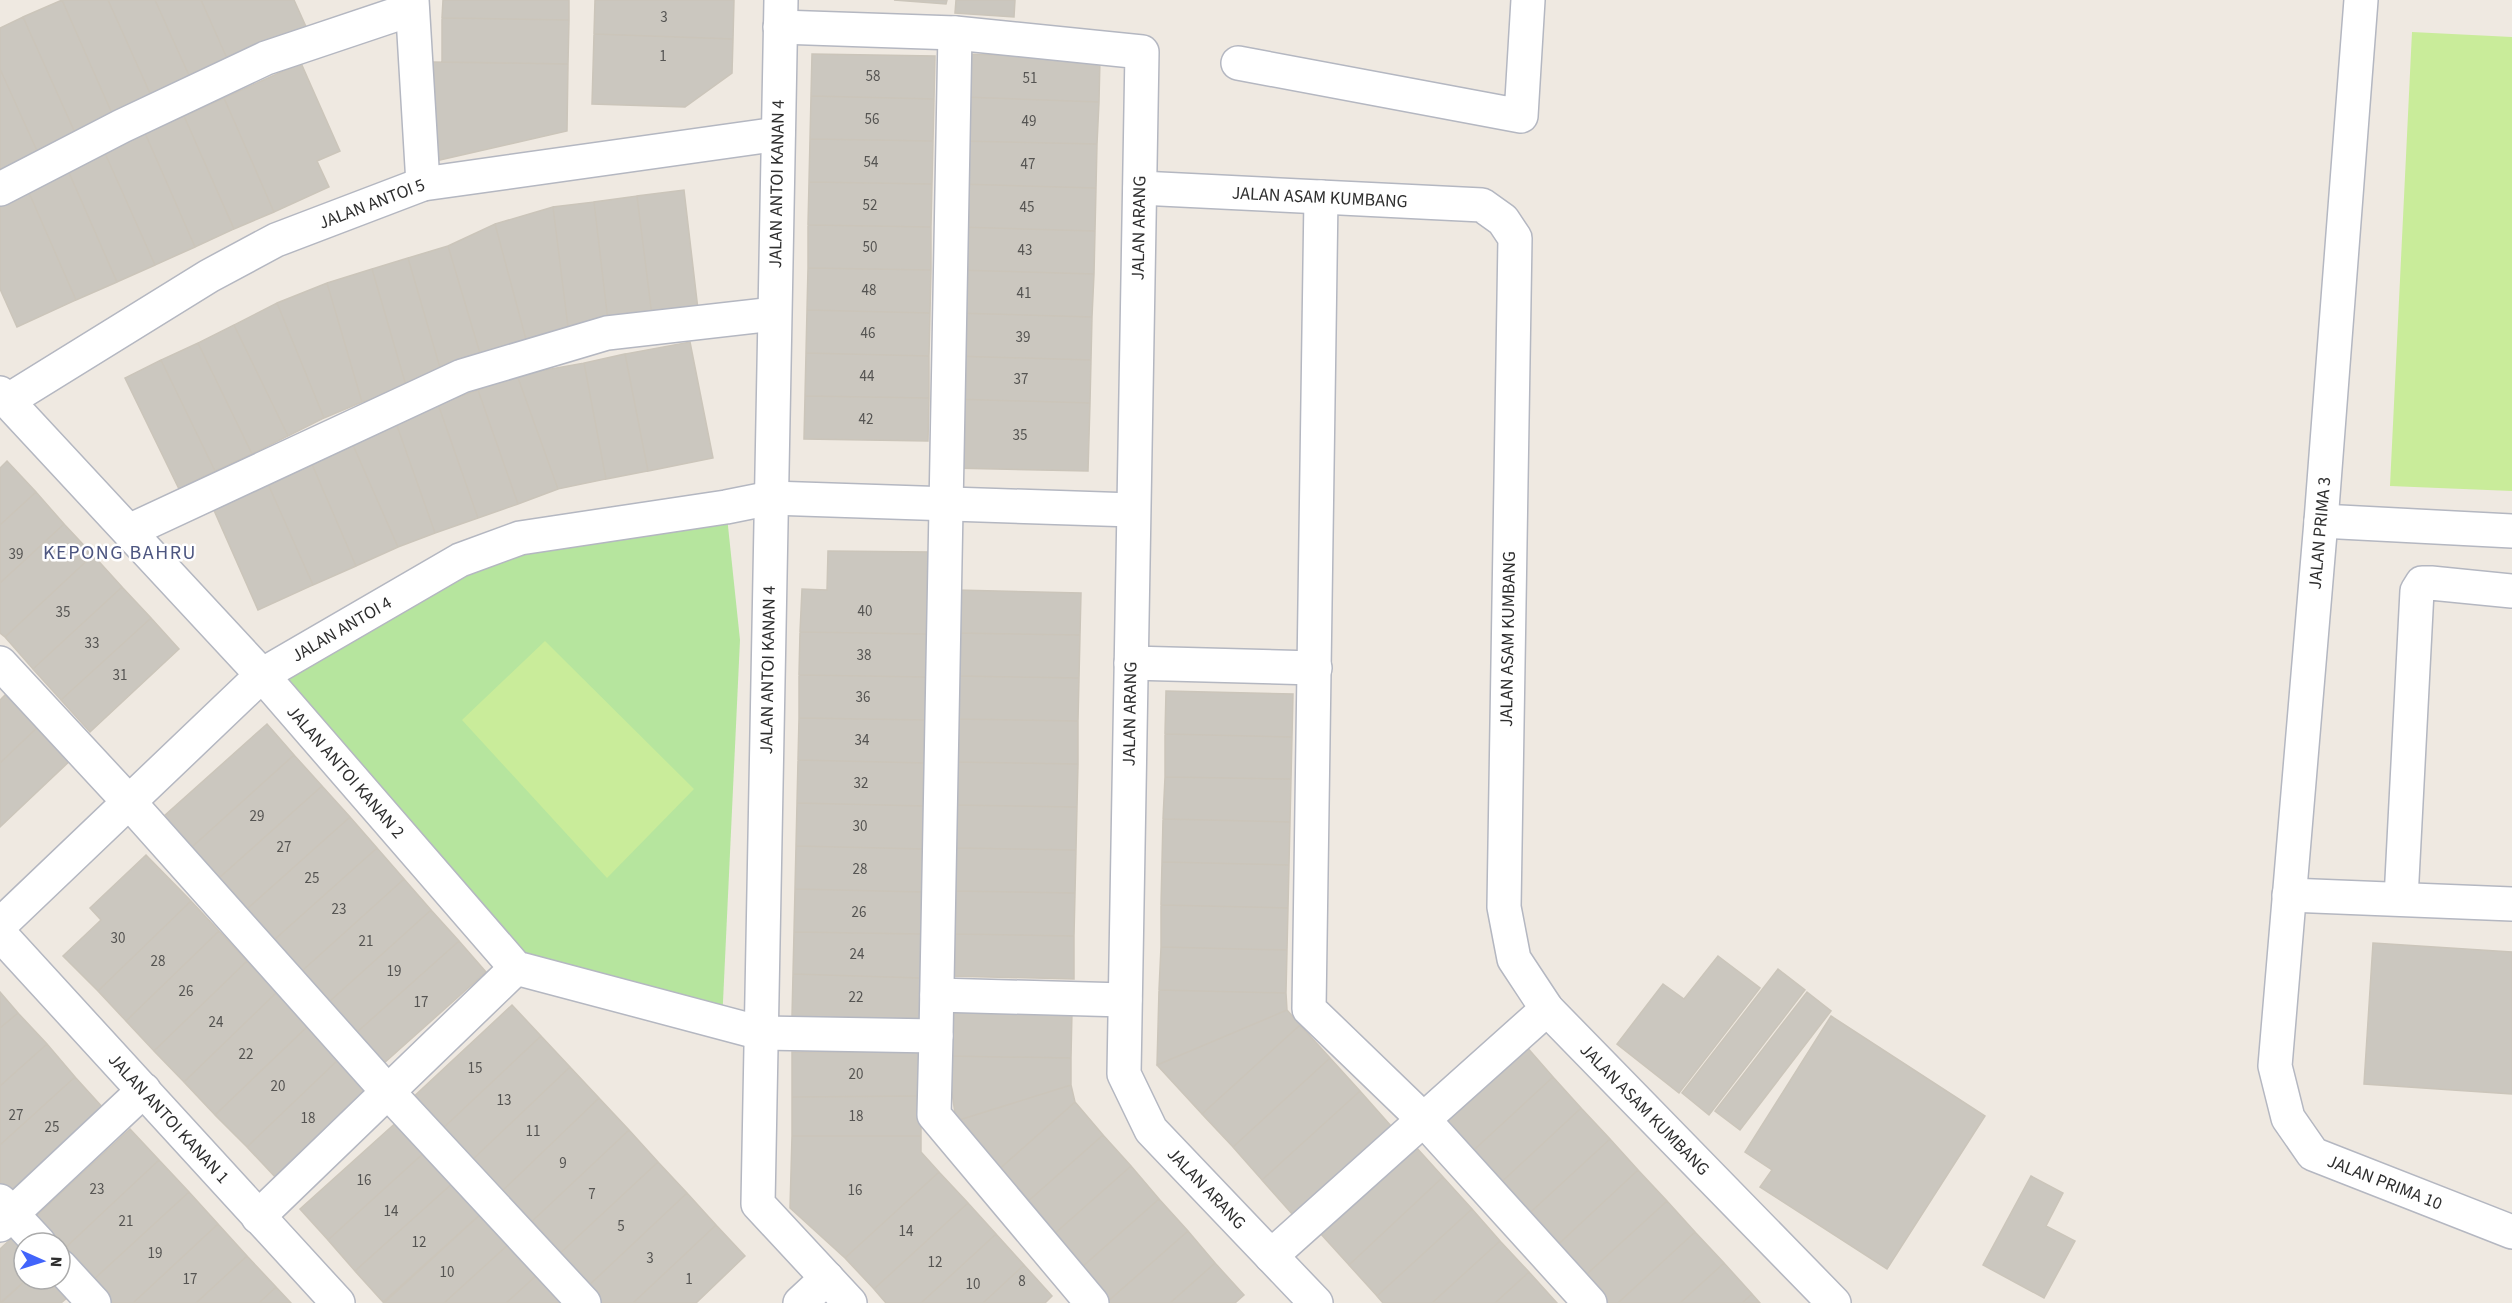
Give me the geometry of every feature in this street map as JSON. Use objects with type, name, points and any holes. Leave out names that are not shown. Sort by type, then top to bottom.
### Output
[{"type":"street","points":[[1238,63],[1521,116],[1528,0]]},
{"type":"street","name":"JALAN PRIMA 3","points":[[2275,1066],[2321,521],[2361,0]]},
{"type":"street","points":[[0,189],[122,126],[266,58],[412,5],[423,184]]},
{"type":"street","points":[[780,13],[955,33],[934,1115],[1092,1303]]},
{"type":"street","name":"JALAN ANTOI KANAN 4","points":[[780,13],[758,1204],[850,1303]]},
{"type":"street","name":"JALAN ARANG","points":[[955,33],[1142,52],[1124,1074],[1151,1130],[1316,1303]]},
{"type":"street","name":"JALAN ANTOI 5","points":[[4,397],[209,276],[276,240],[423,184],[778,134]]},
{"type":"street","name":"JALAN ASAM KUMBANG","points":[[1140,188],[1482,205],[1503,220],[1515,238],[1504,907],[1514,959],[1547,1009],[1834,1303]]},
{"type":"street","points":[[1321,197],[1309,1009],[1424,1119],[1590,1303]]},
{"type":"street","points":[[129,531],[462,376],[607,333],[774,314]]},
{"type":"street","name":"JALAN ANTOI KANAN 2","points":[[4,397],[262,675],[516,968]]},
{"type":"street","name":"JALAN ANTOI 4","points":[[0,925],[262,675],[460,560],[520,538],[726,507],[771,498],[1133,510]]},
{"type":"street","points":[[2321,521],[2512,531]]},
{"type":"street","points":[[2401,899],[2417,591],[2422,584],[2431,582],[2512,591]]},
{"type":"street","points":[[0,663],[129,802],[387,1092],[584,1303]]},
{"type":"street","points":[[1131,663],[1315,668]]},
{"type":"street","points":[[2289,896],[2512,904]]},
{"type":"street","name":"JALAN ANTOI KANAN 1","points":[[0,934],[338,1303]]},
{"type":"street","points":[[258,1217],[516,968],[761,1032],[936,1036]]},
{"type":"street","points":[[937,995],[1125,1000]]},
{"type":"street","points":[[1271,1256],[1547,1009]]},
{"type":"street","name":"JALAN PRIMA 10","points":[[2275,1066],[2288,1118],[2313,1154],[2512,1232]]},
{"type":"street","points":[[25,1231],[4,1213],[144,1090]]},
{"type":"street","points":[[800,1303],[827,1278]]},
{"type":"street","points":[[72,1279],[94,1303]]},
{"type":"green space","points":[[2412,32],[2512,37],[2512,491],[2390,486]]},
{"type":"green space","points":[[726,507],[740,640],[722,1023],[516,968],[262,675],[460,560]]},
{"type":"green space","points":[[545,641],[694,789],[607,878],[462,720]]},
{"type":"building","points":[[62,0],[114,118],[76,135],[23,17]]},
{"type":"building","points":[[62,0],[108,0],[153,100],[114,118]]},
{"type":"building","points":[[108,0],[155,0],[192,82],[153,100]]},
{"type":"building","points":[[155,0],[201,0],[230,65],[192,82]]},
{"type":"building","points":[[201,0],[294,0],[307,29],[230,65]]},
{"type":"building","points":[[443,0],[569,0],[569,20],[442,18]]},
{"type":"building","points":[[595,0],[734,0],[733,39],[594,34]]},
{"type":"building","points":[[894,0],[947,0],[946,4]]},
{"type":"building","points":[[956,0],[1015,0],[1014,17],[955,13]]},
{"type":"building","points":[[23,17],[76,135],[38,153],[0,69],[0,28]]},
{"type":"building","points":[[442,18],[569,20],[568,64],[442,62]]},
{"type":"building","points":[[594,34],[733,39],[732,73],[685,107],[592,104]]},
{"type":"building","points":[[812,54],[935,56],[934,99],[811,96]]},
{"type":"building","points":[[962,54],[1100,58],[1099,102],[961,97]]},
{"type":"building","points":[[432,62],[568,64],[567,131],[431,162]]},
{"type":"building","points":[[301,63],[340,151],[317,161],[329,187],[274,212],[224,98]]},
{"type":"building","points":[[0,69],[38,153],[0,170]]},
{"type":"building","points":[[811,96],[934,99],[933,141],[810,139]]},
{"type":"building","points":[[961,97],[1099,102],[1097,144],[960,141]]},
{"type":"building","points":[[224,98],[274,212],[234,229],[184,116]]},
{"type":"building","points":[[184,116],[234,229],[195,247],[145,133]]},
{"type":"building","points":[[145,133],[195,247],[155,265],[104,151]]},
{"type":"building","points":[[810,139],[933,141],[932,184],[809,182]]},
{"type":"building","points":[[960,141],[1097,144],[1096,188],[958,184]]},
{"type":"building","points":[[104,151],[155,265],[117,282],[67,168]]},
{"type":"building","points":[[67,168],[117,282],[76,300],[26,186]]},
{"type":"building","points":[[809,182],[932,184],[931,227],[808,225]]},
{"type":"building","points":[[958,184],[1096,188],[1095,231],[957,227]]},
{"type":"building","points":[[26,186],[76,300],[17,327],[0,289],[0,198]]},
{"type":"building","points":[[684,190],[699,318],[653,324],[637,196]]},
{"type":"building","points":[[637,196],[653,324],[609,330],[594,202]]},
{"type":"building","points":[[594,202],[609,330],[569,335],[553,207]]},
{"type":"building","points":[[553,207],[569,335],[528,347],[495,224]]},
{"type":"building","points":[[495,224],[528,347],[482,360],[448,246]]},
{"type":"building","points":[[808,225],[931,227],[931,270],[808,268]]},
{"type":"building","points":[[957,227],[1095,231],[1094,274],[956,270]]},
{"type":"building","points":[[448,246],[482,360],[443,378],[408,258]]},
{"type":"building","points":[[408,258],[443,378],[407,389],[372,269]]},
{"type":"building","points":[[808,268],[931,270],[930,313],[807,310]]},
{"type":"building","points":[[372,269],[407,389],[362,402],[327,283]]},
{"type":"building","points":[[956,270],[1094,274],[1092,317],[955,313]]},
{"type":"building","points":[[327,283],[362,402],[324,418],[277,303]]},
{"type":"building","points":[[277,303],[324,418],[288,436],[234,325]]},
{"type":"building","points":[[807,310],[930,313],[929,356],[806,353]]},
{"type":"building","points":[[955,313],[1092,317],[1091,360],[953,356]]},
{"type":"building","points":[[234,325],[288,436],[252,454],[198,343]]},
{"type":"building","points":[[690,342],[713,458],[648,471],[625,354]]},
{"type":"building","points":[[198,343],[252,454],[215,471],[161,360]]},
{"type":"building","points":[[806,353],[929,356],[929,398],[805,396]]},
{"type":"building","points":[[625,354],[648,471],[606,479],[584,363]]},
{"type":"building","points":[[953,356],[1091,360],[1090,403],[952,399]]},
{"type":"building","points":[[161,360],[215,471],[179,489],[125,378]]},
{"type":"building","points":[[584,363],[606,479],[558,489],[517,375]]},
{"type":"building","points":[[517,375],[558,489],[518,504],[478,390]]},
{"type":"building","points":[[478,390],[518,504],[478,518],[438,404]]},
{"type":"building","points":[[805,396],[929,398],[928,441],[804,439]]},
{"type":"building","points":[[952,399],[1090,403],[1088,471],[950,468]]},
{"type":"building","points":[[438,404],[478,518],[435,533],[395,420]]},
{"type":"building","points":[[395,420],[435,533],[398,547],[349,436]]},
{"type":"building","points":[[349,436],[398,547],[356,566],[308,455]]},
{"type":"building","points":[[308,455],[356,566],[313,585],[264,475]]},
{"type":"building","points":[[7,461],[36,492],[0,525],[0,468]]},
{"type":"building","points":[[264,475],[313,585],[258,610],[209,499]]},
{"type":"building","points":[[36,492],[64,524],[0,583],[0,525]]},
{"type":"building","points":[[64,524],[93,555],[5,637],[0,633],[0,583]]},
{"type":"building","points":[[828,551],[930,552],[928,634],[800,632],[802,589],[827,590]]},
{"type":"building","points":[[93,555],[122,587],[33,669],[5,637]]},
{"type":"building","points":[[122,587],[151,618],[61,700],[33,669]]},
{"type":"building","points":[[956,590],[1081,593],[1080,635],[955,633]]},
{"type":"building","points":[[151,618],[179,649],[90,732],[61,700]]},
{"type":"building","points":[[800,632],[928,634],[927,677],[799,675]]},
{"type":"building","points":[[955,633],[1080,635],[1079,678],[955,676]]},
{"type":"building","points":[[799,675],[927,677],[926,720],[799,718]]},
{"type":"building","points":[[955,676],[1079,678],[1078,721],[954,719]]},
{"type":"building","points":[[11,689],[43,722],[0,763],[0,700]]},
{"type":"building","points":[[1166,691],[1293,694],[1292,737],[1165,734]]},
{"type":"building","points":[[799,718],[926,720],[926,763],[798,760]]},
{"type":"building","points":[[954,719],[1078,721],[1078,764],[953,762]]},
{"type":"building","points":[[43,722],[75,756],[0,827],[0,763]]},
{"type":"building","points":[[267,724],[294,755],[192,847],[164,816]]},
{"type":"building","points":[[1165,734],[1292,737],[1291,779],[1165,777]]},
{"type":"building","points":[[294,755],[322,786],[219,878],[192,847]]},
{"type":"building","points":[[798,760],[926,763],[925,806],[797,803]]},
{"type":"building","points":[[953,762],[1078,764],[1077,807],[953,805]]},
{"type":"building","points":[[1165,777],[1291,779],[1290,822],[1163,819]]},
{"type":"building","points":[[322,786],[350,817],[247,909],[219,878]]},
{"type":"building","points":[[797,803],[925,806],[924,849],[796,846]]},
{"type":"building","points":[[953,805],[1077,807],[1076,850],[952,848]]},
{"type":"building","points":[[350,817],[377,848],[274,940],[247,909]]},
{"type":"building","points":[[1163,819],[1290,822],[1289,865],[1162,862]]},
{"type":"building","points":[[796,846],[924,849],[923,892],[795,889]]},
{"type":"building","points":[[377,848],[404,879],[302,971],[274,940]]},
{"type":"building","points":[[952,848],[1076,850],[1075,893],[951,891]]},
{"type":"building","points":[[146,855],[191,901],[98,991],[63,956],[101,920],[90,908]]},
{"type":"building","points":[[1162,862],[1289,865],[1288,908],[1161,905]]},
{"type":"building","points":[[404,879],[431,910],[329,1002],[302,971]]},
{"type":"building","points":[[795,889],[923,892],[921,934],[794,932]]},
{"type":"building","points":[[951,891],[1075,893],[1074,936],[950,934]]},
{"type":"building","points":[[191,901],[219,931],[126,1021],[98,991]]},
{"type":"building","points":[[1161,905],[1288,908],[1287,950],[1161,947]]},
{"type":"building","points":[[431,910],[459,941],[356,1033],[329,1002]]},
{"type":"building","points":[[219,931],[247,961],[154,1051],[126,1021]]},
{"type":"building","points":[[794,932],[921,934],[921,978],[793,974]]},
{"type":"building","points":[[950,934],[1074,936],[1074,979],[949,976]]},
{"type":"building","points":[[459,941],[486,972],[383,1064],[356,1033]]},
{"type":"building","points":[[2373,943],[2512,952],[2512,1094],[2364,1084]]},
{"type":"building","points":[[1161,947],[1287,950],[1286,993],[1159,990]]},
{"type":"building","points":[[1718,956],[1760,988],[1679,1093],[1617,1044],[1663,984],[1684,999]]},
{"type":"building","points":[[247,961],[277,992],[184,1082],[154,1051]]},
{"type":"building","points":[[1778,969],[1805,990],[1709,1115],[1682,1093]]},
{"type":"building","points":[[793,974],[921,978],[920,1020],[792,1017]]},
{"type":"building","points":[[1159,990],[1286,993],[1287,1010],[1157,1065]]},
{"type":"building","points":[[0,992],[18,1013],[0,1028]]},
{"type":"building","points":[[277,992],[309,1025],[215,1115],[184,1082]]},
{"type":"building","points":[[1807,992],[1831,1011],[1740,1130],[1715,1111]]},
{"type":"building","points":[[512,1005],[541,1036],[438,1133],[409,1101]]},
{"type":"building","points":[[948,1009],[1072,1011],[1071,1058],[947,1056]]},
{"type":"building","points":[[1287,1010],[1300,1025],[1202,1114],[1157,1065]]},
{"type":"building","points":[[18,1013],[47,1044],[0,1086],[0,1028]]},
{"type":"building","points":[[1831,1016],[1985,1116],[1887,1269],[1760,1187],[1772,1170],[1745,1152]]},
{"type":"building","points":[[309,1025],[340,1058],[247,1147],[215,1115]]},
{"type":"building","points":[[1300,1025],[1330,1058],[1233,1147],[1202,1114]]},
{"type":"building","points":[[541,1036],[570,1067],[468,1164],[438,1133]]},
{"type":"building","points":[[47,1044],[75,1077],[0,1145],[0,1086]]},
{"type":"building","points":[[1525,1045],[1553,1077],[1463,1160],[1435,1129]]},
{"type":"building","points":[[792,1052],[920,1052],[921,1096],[792,1097]]},
{"type":"building","points":[[947,1056],[1071,1058],[1071,1085],[956,1121]]},
{"type":"building","points":[[340,1058],[370,1089],[277,1179],[247,1147]]},
{"type":"building","points":[[1330,1058],[1360,1091],[1262,1180],[1233,1147]]},
{"type":"building","points":[[570,1067],[599,1098],[497,1196],[468,1164]]},
{"type":"building","points":[[75,1077],[104,1109],[7,1195],[0,1187],[0,1145]]},
{"type":"building","points":[[1553,1077],[1581,1108],[1492,1191],[1463,1160]]},
{"type":"building","points":[[1071,1085],[1075,1102],[988,1179],[956,1121]]},
{"type":"building","points":[[1360,1091],[1391,1126],[1293,1215],[1262,1180]]},
{"type":"building","points":[[921,1096],[921,1136],[792,1136],[792,1097]]},
{"type":"building","points":[[599,1098],[629,1130],[526,1227],[497,1196]]},
{"type":"building","points":[[1075,1102],[1103,1135],[1017,1211],[988,1179]]},
{"type":"building","points":[[1581,1108],[1610,1139],[1520,1222],[1492,1191]]},
{"type":"building","points":[[400,1119],[427,1150],[328,1240],[300,1209]]},
{"type":"building","points":[[130,1129],[159,1160],[72,1242],[72,1231],[46,1231],[34,1218]]},
{"type":"building","points":[[629,1130],[658,1162],[555,1258],[526,1227]]},
{"type":"building","points":[[1103,1135],[1131,1166],[1044,1243],[1017,1211]]},
{"type":"building","points":[[792,1136],[921,1136],[921,1152],[939,1172],[845,1258],[790,1208]]},
{"type":"building","points":[[1610,1139],[1638,1170],[1549,1253],[1520,1222]]},
{"type":"building","points":[[1415,1146],[1443,1177],[1349,1265],[1320,1233]]},
{"type":"building","points":[[427,1150],[455,1181],[355,1271],[328,1240]]},
{"type":"building","points":[[159,1160],[189,1192],[92,1281],[72,1260],[72,1242]]},
{"type":"building","points":[[658,1162],[687,1193],[584,1290],[555,1258]]},
{"type":"building","points":[[1131,1166],[1159,1199],[1073,1275],[1044,1243]]},
{"type":"building","points":[[1638,1170],[1667,1201],[1576,1284],[1549,1253]]},
{"type":"building","points":[[939,1172],[968,1203],[874,1289],[845,1258]]},
{"type":"building","points":[[2031,1176],[2063,1193],[2046,1226],[2075,1241],[2044,1298],[1983,1265]]},
{"type":"building","points":[[1443,1177],[1472,1209],[1377,1296],[1349,1265]]},
{"type":"building","points":[[455,1181],[483,1212],[383,1302],[355,1271]]},
{"type":"building","points":[[189,1192],[218,1224],[133,1303],[113,1303],[92,1281]]},
{"type":"building","points":[[687,1193],[716,1225],[633,1303],[596,1303],[584,1290]]},
{"type":"building","points":[[1159,1199],[1188,1231],[1106,1303],[1073,1275]]},
{"type":"building","points":[[1667,1201],[1695,1232],[1618,1303],[1594,1303],[1576,1284]]},
{"type":"building","points":[[968,1203],[996,1234],[921,1303],[886,1303],[874,1289]]},
{"type":"building","points":[[1472,1209],[1500,1241],[1432,1303],[1383,1303],[1377,1296]]},
{"type":"building","points":[[483,1212],[510,1243],[444,1303],[384,1303]]},
{"type":"building","points":[[218,1224],[247,1256],[196,1303],[133,1303]]},
{"type":"building","points":[[716,1225],[745,1256],[696,1303],[633,1303]]},
{"type":"building","points":[[1188,1231],[1215,1263],[1170,1303],[1106,1303]]},
{"type":"building","points":[[1695,1232],[1724,1263],[1680,1303],[1618,1303]]},
{"type":"building","points":[[996,1234],[1024,1265],[983,1303],[921,1303]]},
{"type":"building","points":[[12,1238],[14,1291],[0,1303],[0,1249]]},
{"type":"building","points":[[1500,1241],[1529,1272],[1495,1303],[1432,1303]]},
{"type":"building","points":[[510,1243],[538,1274],[506,1303],[444,1303]]},
{"type":"building","points":[[247,1256],[276,1287],[259,1303],[196,1303]]},
{"type":"building","points":[[1215,1263],[1244,1295],[1235,1303],[1170,1303]]},
{"type":"building","points":[[1724,1263],[1752,1294],[1742,1303],[1680,1303]]},
{"type":"building","points":[[1024,1265],[1052,1296],[1045,1303],[983,1303]]},
{"type":"building","points":[[1529,1272],[1557,1303],[1495,1303]]},
{"type":"building","points":[[538,1274],[564,1303],[506,1303]]},
{"type":"building","points":[[276,1287],[291,1303],[259,1303]]},
{"type":"building","points":[[14,1291],[63,1291],[68,1297],[61,1303],[1,1303]]},
{"type":"building","points":[[1752,1294],[1760,1303],[1742,1303]]},
{"type":"district","name":"KEPONG BAHRU","points":[[120,553]]}]
